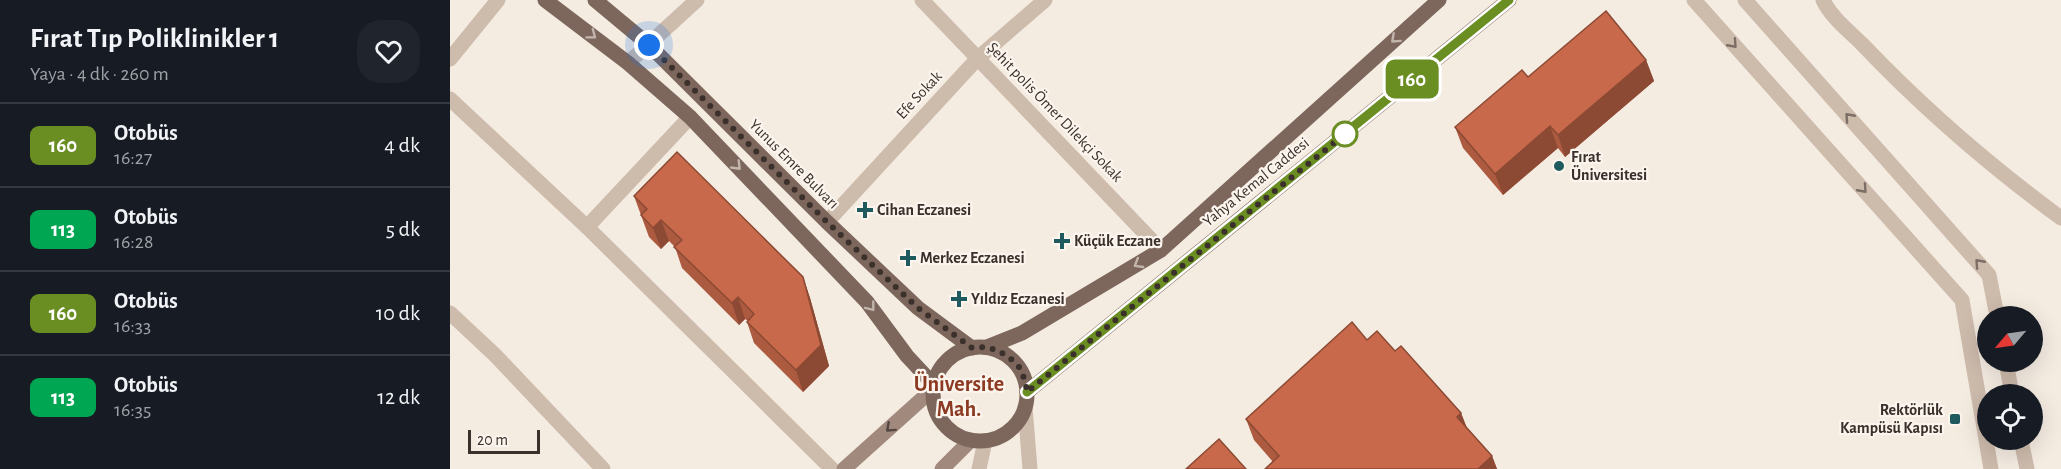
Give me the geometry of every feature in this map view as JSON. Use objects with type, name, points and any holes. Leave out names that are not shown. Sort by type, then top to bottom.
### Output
[{"type":"main road","points":[[545,0],[628,63],[690,117],[867,302],[907,357],[934,387]]},
{"type":"main road","name":"Yunus Emre Bulvarı","points":[[595,0],[649,45],[827,222],[918,308],[980,347]]},
{"type":"main road","name":"Yahya Kemal Caddesi","points":[[980,347],[1022,333],[1161,250],[1439,0]]},
{"type":"main road","name":"Yahya Kemal Caddesi","points":[[1026,399],[1509,0]]},
{"type":"main road","points":[[980,347],[999,351],[1019,367],[1025,380],[1026,399],[1020,419],[1010,430],[998,437],[978,440],[958,435],[947,427],[939,416],[934,402],[934,387],[937,374],[946,362],[958,352],[980,347]]},
{"type":"main road","points":[[844,469],[934,387]]},
{"type":"main road","points":[[942,469],[978,440]]},
{"type":"street","points":[[450,59],[498,0]]},
{"type":"street","points":[[628,63],[697,0]]},
{"type":"street","name":"Şehit polis Ömer Dilekçi Sokak","points":[[922,0],[1161,250]]},
{"type":"street","name":"Efe Sokak","points":[[827,222],[978,58],[1045,0]]},
{"type":"street","points":[[1694,0],[1962,300],[1990,469]]},
{"type":"street","points":[[1745,0],[1989,275],[1995,306]]},
{"type":"street","points":[[1823,0],[1830,12],[1935,115],[1990,163],[2061,218]]},
{"type":"street","points":[[450,99],[587,227],[832,469]]},
{"type":"street","points":[[587,227],[690,117]]},
{"type":"street","points":[[450,313],[495,355],[603,469]]},
{"type":"street","points":[[1026,399],[1030,469]]},
{"type":"street","points":[[978,440],[979,469]]},
{"type":"street","points":[[2023,450],[2027,469]]},
{"type":"building","points":[[1606,11],[1646,60],[1558,135],[1550,126],[1495,174],[1455,127],[1522,70],[1528,77]]},
{"type":"building","points":[[677,152],[803,277],[821,345],[796,370],[747,322],[754,314],[738,297],[732,303],[674,247],[682,240],[661,220],[653,228],[641,215],[647,209],[634,196]]},
{"type":"building","points":[[1352,322],[1367,340],[1377,331],[1395,351],[1401,346],[1461,413],[1457,417],[1492,456],[1478,469],[1265,469],[1279,456],[1246,419]]},
{"type":"building","points":[[1219,439],[1246,469],[1186,469]]},
{"type":"bus line","name":"160","points":[[1027,392],[1509,0]]},
{"type":"place","name":"Fırat Üniversitesi","points":[[1559,166]]},
{"type":"place","name":"Cihan Eczanesi","points":[[865,210]]},
{"type":"place","name":"Küçük Eczane","points":[[1062,241]]},
{"type":"place","name":"Merkez Eczanesi","points":[[908,258]]},
{"type":"place","name":"Yıldız Eczanesi","points":[[959,299]]},
{"type":"place","name":"Rektörlük Kampüsü Kapısı","points":[[1955,419]]},
{"type":"district","name":"Üniversite Mah.","points":[[959,396]]},
{"type":"route","points":[[649,45],[827,222],[918,308],[972,348],[987,347],[1010,358],[1019,367],[1027,392],[1345,134]]}]
